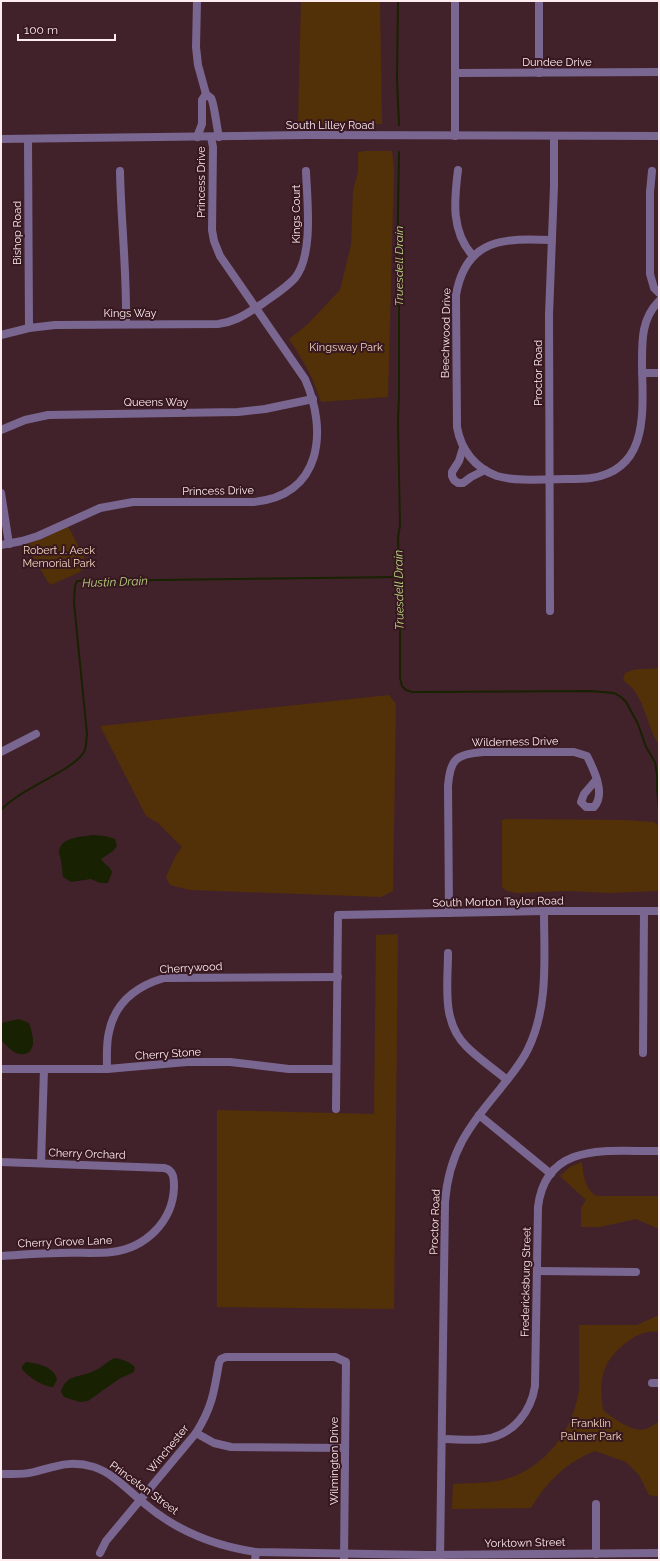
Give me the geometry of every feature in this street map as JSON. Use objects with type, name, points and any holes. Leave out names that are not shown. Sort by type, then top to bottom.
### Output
[{"type":"street","name":"Princess Drive","points":[[5,544],[38,536],[88,513],[115,504],[132,502],[253,502],[266,500],[291,488],[301,479],[314,457],[317,445],[318,430],[313,399],[305,379],[220,256],[214,241],[212,230],[213,147],[215,137],[214,104],[212,99],[206,94],[198,65],[196,47],[196,1]]},
{"type":"street","points":[[455,1],[455,136]]},
{"type":"street","points":[[539,1],[539,73]]},
{"type":"street","name":"Dundee Drive","points":[[455,73],[659,72]]},
{"type":"street","name":"Princess Drive","points":[[196,137],[202,124],[202,100],[206,94]]},
{"type":"street","name":"South Lilley Road","points":[[1,139],[307,135],[659,136]]},
{"type":"street","name":"Proctor Road","points":[[550,611],[549,315],[554,186],[554,136]]},
{"type":"street","name":"Bishop Road","points":[[28,139],[29,328]]},
{"type":"street","points":[[458,170],[455,208],[456,223],[463,243],[474,256]]},
{"type":"street","points":[[120,171],[121,216],[126,267],[126,324]]},
{"type":"street","name":"Kings Court","points":[[256,308],[288,285],[299,272],[304,262],[307,246],[306,171]]},
{"type":"street","points":[[652,171],[650,192],[650,274],[654,288],[659,293]]},
{"type":"street","name":"Beechwood Drive","points":[[552,240],[524,239],[503,241],[487,246],[474,256],[462,273],[456,295],[456,420],[458,436],[463,448],[474,462],[485,470],[498,476],[509,478],[584,479],[597,477],[613,470],[627,459],[636,445],[641,428],[642,338],[644,327],[652,310],[659,302]]},
{"type":"street","name":"Kings Way","points":[[1,334],[29,328],[56,325],[223,323],[242,318],[256,308]]},
{"type":"street","points":[[642,373],[659,373]]},
{"type":"street","name":"Queens Way","points":[[1,430],[24,420],[53,414],[238,412],[265,409],[313,399]]},
{"type":"street","points":[[463,448],[459,461],[452,472],[454,480],[458,483],[463,483],[485,470]]},
{"type":"street","points":[[1,493],[5,544]]},
{"type":"street","points":[[1,752],[36,734]]},
{"type":"street","name":"Wilderness Drive","points":[[449,913],[448,786],[449,772],[456,759],[468,753],[483,752],[574,752],[587,756],[594,770],[596,780]]},
{"type":"street","name":"Proctor Road","points":[[440,1558],[446,1192],[449,1172],[457,1150],[470,1126],[519,1065],[534,1035],[540,1016],[543,992],[544,911]]},
{"type":"street","name":"South Morton Taylor Road","points":[[338,977],[338,915],[544,911],[659,911]]},
{"type":"street","points":[[643,1053],[644,911]]},
{"type":"street","points":[[448,953],[448,1009],[452,1026],[466,1046],[507,1080]]},
{"type":"street","points":[[336,1109],[338,977]]},
{"type":"street","name":"Cherrywood","points":[[107,1069],[108,1032],[118,1009],[135,990],[154,981],[164,978],[338,977]]},
{"type":"street","name":"Cherry Stone","points":[[1,1069],[107,1069],[187,1062],[230,1062],[289,1069],[336,1069]]},
{"type":"street","points":[[41,1163],[44,1069]]},
{"type":"street","points":[[479,1115],[551,1174]]},
{"type":"street","name":"Fredericksburg Street","points":[[442,1439],[478,1440],[495,1437],[514,1426],[528,1410],[533,1398],[535,1386],[538,1202],[543,1186],[551,1174],[563,1162],[585,1153],[659,1151]]},
{"type":"street","name":"Cherry Orchard","points":[[1,1162],[164,1168],[171,1172]]},
{"type":"street","name":"Cherry Grove Lane","points":[[1,1256],[53,1253],[106,1253],[133,1247],[155,1233],[168,1215],[173,1195],[173,1176],[171,1172]]},
{"type":"street","points":[[537,1271],[636,1272]]},
{"type":"street","name":"Winchester","points":[[100,1553],[106,1540],[196,1432],[206,1416],[212,1401],[220,1360],[235,1357],[335,1357],[346,1362]]},
{"type":"street","name":"Wilmington Drive","points":[[344,1557],[346,1362]]},
{"type":"street","points":[[196,1432],[214,1443],[231,1447],[345,1448]]},
{"type":"street","name":"Princeton Street","points":[[1,1474],[24,1474],[60,1464],[82,1464],[95,1467],[107,1474],[166,1520],[194,1535],[255,1556],[344,1557],[390,1555]]},
{"type":"street","points":[[596,1504],[596,1554]]},
{"type":"street","name":"Yorktown Street","points":[[390,1555],[440,1558],[542,1557],[596,1554],[643,1557],[659,1553]]},
{"type":"green space","points":[[301,1],[380,1],[382,124],[298,124]]},
{"type":"green space","name":"Kingsway Park","points":[[392,151],[394,170],[388,397],[321,402],[307,369],[289,339],[308,324],[340,290],[351,245],[353,190],[358,172],[358,152]]},
{"type":"green space","name":"Robert J. Aeck Memorial Park","points":[[68,526],[88,565],[78,573],[50,585],[34,559],[27,544],[44,538]]},
{"type":"green space","points":[[659,668],[659,745],[652,732],[638,696],[623,680],[625,673],[629,671]]},
{"type":"green space","points":[[389,695],[396,704],[393,891],[381,897],[190,890],[170,885],[166,877],[176,855],[182,847],[158,823],[146,816],[100,726]]},
{"type":"green space","points":[[502,820],[625,820],[654,822],[659,826],[659,891],[609,893],[569,891],[517,893],[507,891],[502,887]]},
{"type":"green space","points":[[398,934],[394,1309],[217,1307],[217,1110],[374,1114],[376,935]]},
{"type":"green space","points":[[582,1162],[587,1186],[593,1194],[597,1196],[659,1196],[659,1229],[636,1219],[600,1227],[581,1227],[581,1208],[586,1200],[560,1176],[570,1167]]},
{"type":"green space","name":"Franklin Palmer Park","points":[[659,1315],[659,1332],[646,1332],[634,1337],[618,1349],[607,1364],[601,1389],[603,1410],[622,1424],[640,1430],[659,1422],[659,1497],[649,1495],[639,1475],[626,1462],[595,1451],[575,1461],[558,1474],[544,1489],[531,1508],[452,1509],[453,1484],[481,1483],[513,1477],[540,1461],[561,1438],[574,1410],[579,1392],[579,1325],[637,1325]]},
{"type":"shaded area","points":[[93,835],[115,839],[117,846],[113,851],[101,859],[112,872],[108,883],[100,883],[91,879],[71,882],[63,877],[59,853],[60,847],[63,843],[77,837]]},
{"type":"shaded area","points":[[19,1019],[29,1023],[33,1038],[30,1052],[25,1054],[14,1052],[1,1040],[1,1023]]},
{"type":"shaded area","points":[[115,1358],[133,1365],[135,1367],[134,1372],[119,1379],[88,1401],[80,1402],[64,1397],[61,1392],[66,1382],[75,1377],[96,1370]]},
{"type":"shaded area","points":[[26,1362],[45,1366],[53,1372],[57,1380],[53,1387],[49,1387],[41,1383],[25,1372],[22,1369],[22,1366]]},
{"type":"waterway","name":"Truesdell Drain","points":[[398,1],[397,79],[399,125]]},
{"type":"waterway","name":"Truesdell Drain","points":[[399,152],[397,271],[399,300],[398,421],[400,525],[398,538],[400,593],[400,678],[402,686],[406,690],[412,692],[590,691],[614,693],[626,702],[638,724],[646,747],[655,762],[659,808]]},
{"type":"waterway","name":"Hustin Drain","points":[[1,810],[23,793],[59,773],[80,757],[85,750],[87,734],[74,603],[75,586],[77,581],[400,577]]}]
